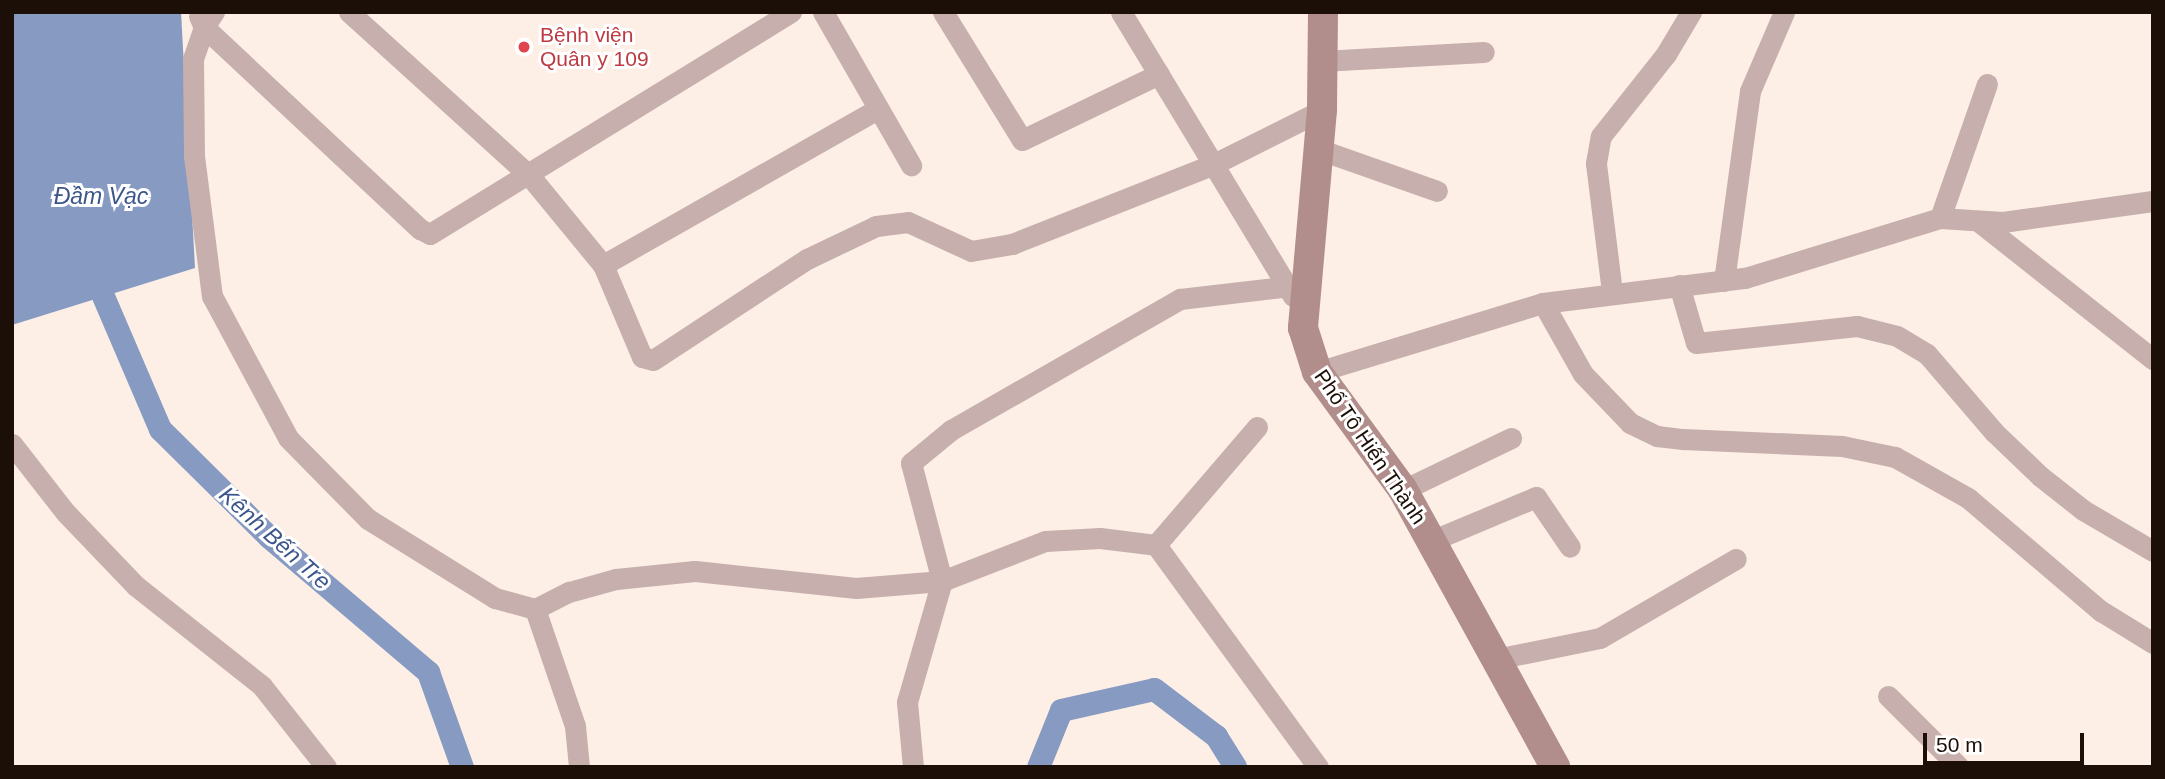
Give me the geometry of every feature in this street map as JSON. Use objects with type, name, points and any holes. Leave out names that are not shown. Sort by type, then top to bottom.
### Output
[{"type":"street","points":[[349,12],[529,175],[603,265],[642,357],[653,359],[807,259],[876,226],[908,222],[971,251],[988,250],[1214,164],[1322,110]]},
{"type":"street","points":[[791,12],[439,232],[420,229],[205,17],[193,59],[194,156],[212,296],[288,438],[368,519],[495,598],[535,609],[569,592],[616,579],[695,571],[856,588],[942,581],[1045,541],[1100,538],[1156,545],[1318,767]]},
{"type":"street","points":[[823,12],[911,165]]},
{"type":"street","points":[[943,12],[1022,140],[1159,74]]},
{"type":"street","points":[[1121,12],[1290,286],[1303,328]]},
{"type":"street","name":"Phố Tô Hiến Thành","points":[[1323,12],[1322,110],[1303,328],[1317,372],[1403,490],[1555,767]]},
{"type":"street","points":[[1612,292],[1596,163],[1601,136],[1666,54],[1691,12]]},
{"type":"street","points":[[1724,281],[1750,91],[1784,12]]},
{"type":"street","points":[[1322,61],[1484,52]]},
{"type":"street","points":[[1940,218],[1987,84]]},
{"type":"street","points":[[603,265],[878,108]]},
{"type":"street","points":[[1318,149],[1437,191]]},
{"type":"street","points":[[1317,372],[1543,303],[1612,292],[1745,278],[1940,218],[2003,222],[2153,201]]},
{"type":"street","points":[[1978,221],[2153,359]]},
{"type":"street","points":[[1679,285],[1696,343],[1857,326],[1897,335],[1927,354],[1994,432],[2040,476],[2083,510],[2153,551]]},
{"type":"street","points":[[914,767],[906,702],[942,581],[911,463],[951,430],[1180,299],[1290,286]]},
{"type":"street","points":[[1543,303],[1583,374],[1630,423],[1657,436],[1842,446],[1895,457],[1968,498],[2101,611],[2153,643]]},
{"type":"street","points":[[1156,545],[1257,427]]},
{"type":"street","points":[[1403,490],[1511,438]]},
{"type":"street","points":[[12,444],[66,513],[136,586],[262,686],[326,767]]},
{"type":"street","points":[[1431,541],[1536,497],[1570,547]]},
{"type":"street","points":[[1496,659],[1600,638],[1735,559]]},
{"type":"street","points":[[535,609],[575,726],[579,767]]},
{"type":"street","points":[[1888,696],[1959,767]]},
{"type":"water","name":"Đầm Vạc","points":[[12,12],[181,12],[195,268],[12,325]]},
{"type":"waterway","name":"Kênh Bến Tre","points":[[103,296],[160,429],[269,537],[428,672],[462,767]]},
{"type":"waterway","name":"Kênh Bến Tre","points":[[1038,767],[1061,710],[1154,689],[1216,736],[1235,767]]},
{"type":"place","name":"Bệnh viện Quân y 109","points":[[524,47]]}]
